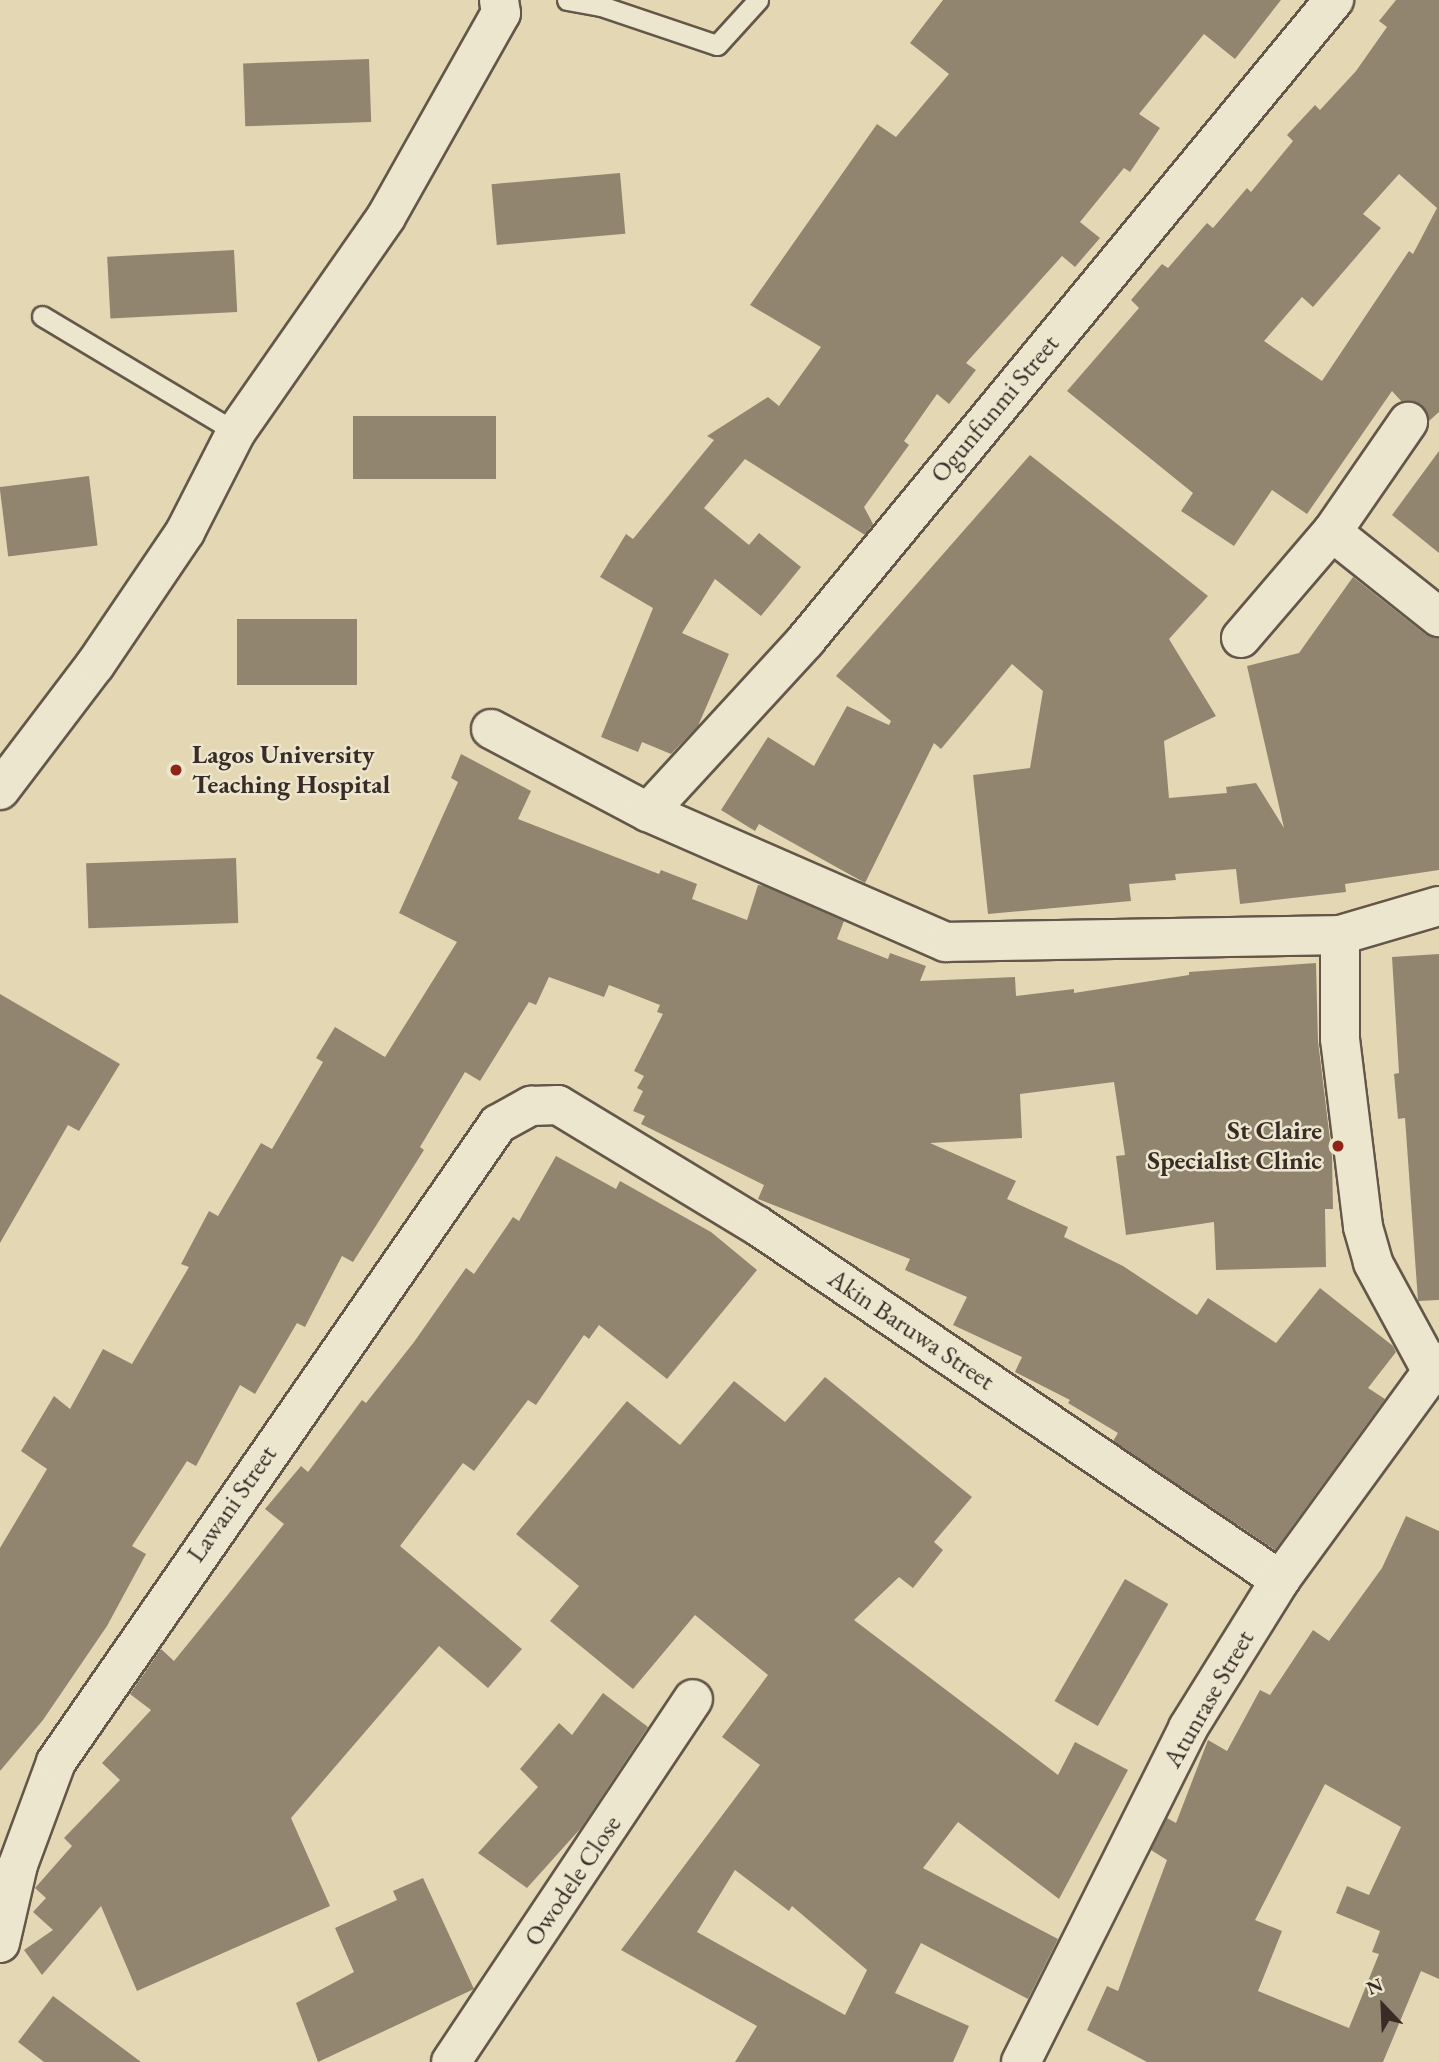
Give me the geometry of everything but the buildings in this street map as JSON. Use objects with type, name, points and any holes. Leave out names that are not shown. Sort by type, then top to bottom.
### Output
[{"type":"street","points":[[0,790],[95,666],[177,543],[236,432],[386,217],[501,13],[499,0]]},
{"type":"street","name":"Ogunfunmi Street","points":[[648,812],[806,640],[1334,0]]},
{"type":"street","points":[[1241,638],[1332,532],[1408,422]]},
{"type":"street","points":[[1332,532],[1439,618]]},
{"type":"street","points":[[491,729],[648,812],[946,942],[1340,935],[1439,906]]},
{"type":"street","points":[[1340,935],[1341,1052],[1363,1227],[1378,1274],[1435,1366]]},
{"type":"street","name":"Akin Baruwa Street","points":[[531,1106],[558,1105],[758,1226],[1280,1580]]},
{"type":"street","name":"Lawani Street","points":[[0,1943],[18,1865],[55,1762],[498,1125],[531,1106]]},
{"type":"street","name":"Atunrase Street","points":[[1021,2062],[1188,1727],[1280,1580],[1435,1366]]},
{"type":"street","name":"Owodele Close","points":[[451,2062],[694,1699]]},
{"type":"lane","points":[[567,0],[602,3],[717,45],[758,0]]},
{"type":"lane","points":[[42,316],[236,432]]},
{"type":"place","name":"Lagos University Teaching Hospital","points":[[176,770]]},
{"type":"place","name":"St Claire Specialist Clinic","points":[[1338,1146]]}]
